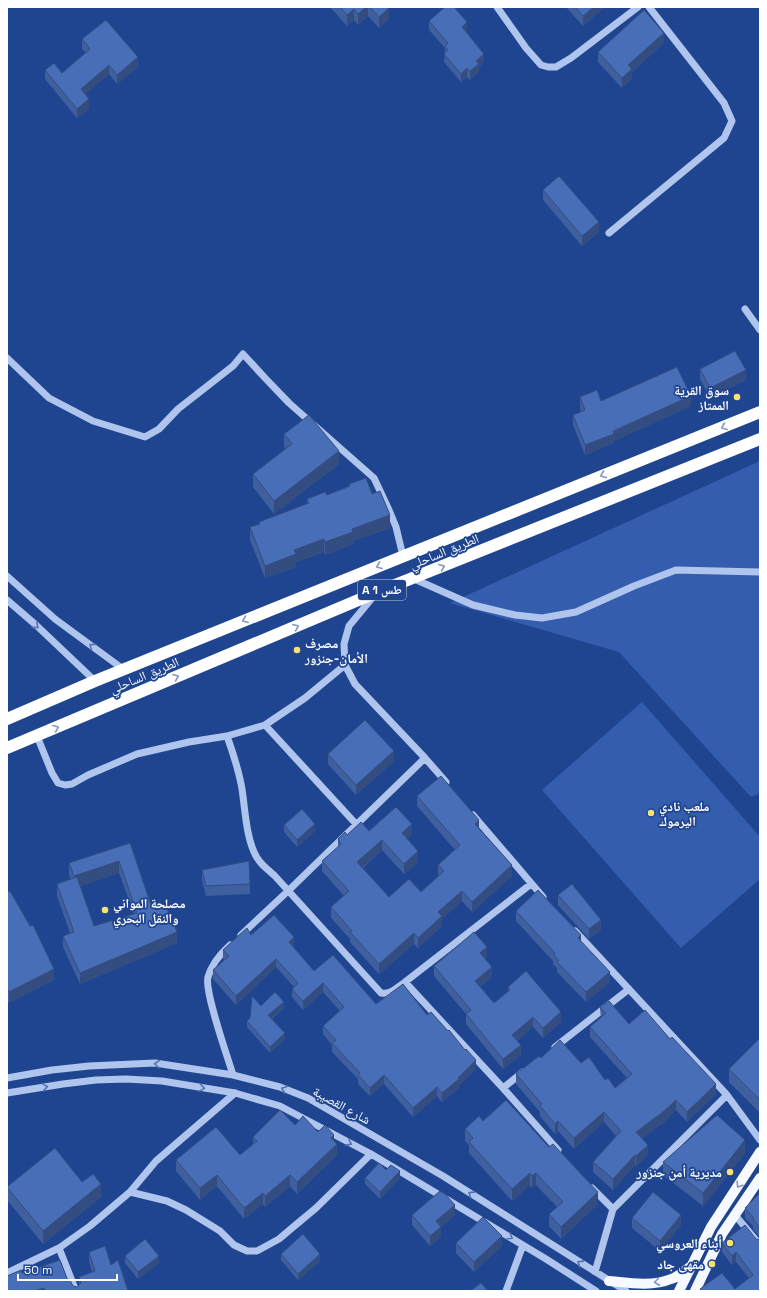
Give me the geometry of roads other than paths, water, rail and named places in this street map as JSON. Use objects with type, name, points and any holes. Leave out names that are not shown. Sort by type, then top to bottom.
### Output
[{"type":"highway","name":"الطريق الساحلي","points":[[7,719],[95,680],[760,412]]},
{"type":"highway","name":"الطريق الساحلي","points":[[7,748],[375,593],[760,439]]},
{"type":"main road","points":[[679,1291],[712,1227],[760,1152]]},
{"type":"main road","points":[[695,1291],[722,1234],[760,1178]]},
{"type":"main road","points":[[609,1281],[634,1284],[661,1282],[672,1279],[692,1266]]},
{"type":"street","points":[[497,7],[526,48],[541,65],[556,67],[572,58],[638,7]]},
{"type":"street","points":[[609,233],[724,138],[732,121],[724,103],[649,7]]},
{"type":"street","points":[[745,309],[760,330]]},
{"type":"street","points":[[7,358],[49,398],[93,421],[145,437],[159,429],[178,409],[233,366],[243,354],[289,403],[374,478],[396,527],[403,556]]},
{"type":"street","points":[[412,578],[473,605],[515,615],[542,618],[576,612],[634,586],[676,570],[760,572]]},
{"type":"street","points":[[7,576],[55,618],[123,669]]},
{"type":"street","points":[[375,593],[349,626],[344,644],[344,665],[355,684],[425,758],[450,788]]},
{"type":"street","points":[[7,600],[95,680]]},
{"type":"street","points":[[37,736],[52,773],[58,783],[65,785],[72,784],[88,775],[137,754],[189,742],[227,736],[265,725],[305,698],[344,665]]},
{"type":"street","points":[[265,725],[356,824]]},
{"type":"street","points":[[227,736],[234,754],[242,787],[250,840],[260,863],[274,875],[378,990],[385,994],[390,993],[405,982],[531,884]]},
{"type":"street","points":[[233,1075],[210,999],[207,979],[213,964],[220,954],[288,891],[425,758]]},
{"type":"street","points":[[471,812],[531,884],[548,901]]},
{"type":"street","points":[[569,924],[727,1095],[760,1140]]},
{"type":"street","points":[[405,982],[503,1088],[564,1157]]},
{"type":"street","points":[[551,1050],[629,989]]},
{"type":"street","name":"شارع القصيبة","points":[[7,1078],[52,1070],[154,1063],[233,1075],[280,1088],[308,1098],[443,1176],[626,1291]]},
{"type":"street","points":[[503,1088],[527,1069]]},
{"type":"street","points":[[7,1093],[96,1080],[126,1079],[162,1081],[235,1093],[280,1106],[370,1154],[523,1245],[596,1291]]},
{"type":"street","points":[[7,1273],[59,1248],[90,1226],[130,1192],[156,1161],[235,1093]]},
{"type":"street","points":[[595,1272],[613,1209],[727,1095]]},
{"type":"street","points":[[130,1192],[167,1201],[186,1210],[220,1231],[234,1244],[246,1251],[257,1251],[279,1239],[316,1208],[370,1154]]},
{"type":"street","points":[[584,1180],[613,1209]]},
{"type":"street","points":[[735,1215],[760,1245]]},
{"type":"street","points":[[506,1291],[523,1245]]},
{"type":"street","points":[[59,1248],[76,1291]]},
{"type":"place","name":"سوق القرية الممتاز","points":[[737,397]]},
{"type":"place","name":"مصرف الأمان-جنزور","points":[[297,650]]},
{"type":"place","name":"ملعب نادي اليرموك","points":[[651,813]]},
{"type":"place","name":"مصلحة المواني والنقل البحري","points":[[105,910]]},
{"type":"place","name":"مديرية أمن جنزور","points":[[730,1172]]},
{"type":"place","name":"أبناء العروسي","points":[[730,1243]]},
{"type":"place","name":"مقهى جاد","points":[[712,1264]]}]
